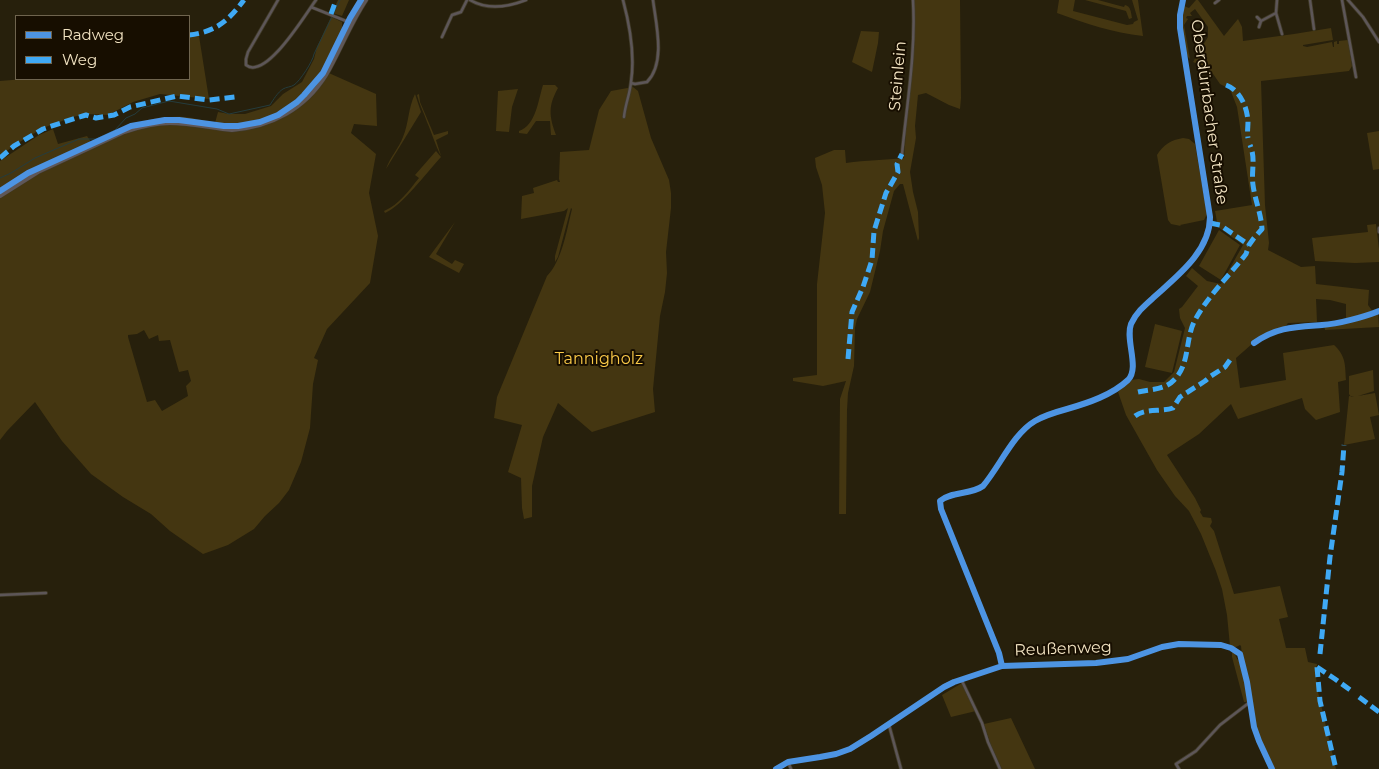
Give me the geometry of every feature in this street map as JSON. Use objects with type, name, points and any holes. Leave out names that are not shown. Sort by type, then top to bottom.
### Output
[{"type":"street","points":[[278,0],[248,52],[246,65],[252,68],[262,64],[279,50],[316,0]]},
{"type":"street","points":[[0,196],[38,172],[133,129],[170,123],[232,130],[250,128],[290,112],[307,98],[322,81],[351,23],[366,0]]},
{"type":"street","points":[[442,37],[452,15],[461,12],[468,0],[487,6],[498,7],[513,5],[526,0]]},
{"type":"street","points":[[623,0],[629,29],[633,84],[625,107],[624,117]]},
{"type":"street","points":[[633,84],[647,82],[656,64],[658,42],[653,0]]},
{"type":"street","name":"Steinlein","points":[[902,154],[912,57],[913,0]]},
{"type":"street","name":"Oberdürrbacher Straße","points":[[1002,666],[999,653],[941,509],[940,502],[946,498],[977,490],[983,486],[1018,437],[1036,420],[1098,397],[1119,387],[1130,378],[1133,370],[1130,327],[1138,312],[1196,256],[1208,232],[1210,223],[1207,198],[1180,28],[1183,0]]},
{"type":"street","points":[[1215,3],[1219,0]]},
{"type":"street","points":[[1277,0],[1276,14],[1282,34]]},
{"type":"street","points":[[1310,0],[1314,29]]},
{"type":"street","points":[[1342,0],[1356,76]]},
{"type":"street","points":[[1348,0],[1363,17],[1379,42]]},
{"type":"street","points":[[311,7],[351,23]]},
{"type":"street","points":[[1259,27],[1261,21],[1276,14]]},
{"type":"street","points":[[1257,17],[1261,21]]},
{"type":"street","points":[[0,595],[46,593]]},
{"type":"street","name":"Reußenweg","points":[[1002,666],[1096,663],[1128,659],[1162,647],[1179,644],[1221,645],[1231,648],[1240,654],[1247,682],[1254,727],[1272,769]]},
{"type":"street","points":[[776,769],[788,762],[820,757],[857,745],[947,685],[1002,666]]},
{"type":"street","points":[[961,679],[982,723],[1000,769]]},
{"type":"street","points":[[1179,769],[1176,764],[1196,751],[1220,725],[1250,702]]},
{"type":"street","points":[[888,724],[901,769]]},
{"type":"street","points":[[788,762],[791,769]]},
{"type":"green space","points":[[338,0],[349,0],[342,16],[332,13]]},
{"type":"green space","points":[[914,0],[960,0],[960,109],[926,93],[918,95],[915,126],[916,138],[910,172],[918,212],[919,238],[918,241],[903,184],[900,184],[894,191],[870,292],[857,319],[855,328],[854,366],[848,393],[847,410],[846,514],[839,514],[840,399],[846,381],[823,386],[793,381],[793,378],[817,375],[817,284],[825,213],[822,185],[815,158],[834,150],[845,150],[846,163],[904,158],[915,9]]},
{"type":"green space","points":[[1059,0],[1075,0],[1073,11],[1127,25],[1133,24],[1138,20],[1132,0],[1138,0],[1143,36],[1110,30],[1057,13]]},
{"type":"green space","points":[[1085,0],[1098,0],[1124,7],[1125,5],[1130,10],[1132,18],[1129,19],[1126,11]]},
{"type":"green space","points":[[1198,0],[1224,36],[1238,19],[1242,27],[1243,41],[1331,28],[1333,40],[1303,46],[1307,47],[1332,42],[1334,47],[1334,42],[1337,41],[1337,44],[1339,44],[1339,41],[1348,40],[1352,66],[1349,71],[1261,81],[1268,250],[1301,267],[1315,266],[1316,284],[1369,290],[1368,305],[1373,312],[1346,319],[1346,304],[1316,299],[1317,322],[1288,323],[1285,327],[1260,337],[1236,358],[1240,388],[1286,380],[1283,353],[1334,345],[1343,357],[1346,380],[1338,382],[1340,412],[1316,420],[1305,409],[1302,398],[1238,419],[1231,404],[1199,434],[1167,455],[1195,498],[1203,517],[1211,518],[1210,526],[1214,531],[1234,594],[1280,586],[1288,617],[1279,619],[1286,648],[1305,648],[1308,662],[1317,664],[1315,676],[1336,769],[1274,769],[1258,735],[1241,646],[1230,646],[1222,589],[1201,534],[1189,511],[1175,496],[1157,470],[1126,415],[1118,392],[1130,380],[1139,379],[1150,382],[1164,382],[1174,372],[1185,328],[1180,318],[1179,309],[1198,286],[1186,276],[1192,268],[1207,281],[1221,284],[1243,245],[1218,227],[1215,211],[1252,205],[1237,107],[1230,89],[1220,84],[1210,70],[1193,62],[1208,37],[1208,27],[1195,9],[1190,13],[1192,16],[1187,16],[1186,18],[1188,19],[1184,25],[1190,59],[1185,50],[1183,27],[1184,6],[1189,8]]},
{"type":"green space","points":[[331,17],[342,22],[342,31],[322,70],[376,94],[377,126],[354,124],[351,133],[376,154],[369,193],[378,236],[370,283],[327,329],[314,358],[318,360],[313,384],[310,428],[301,462],[289,490],[254,529],[228,545],[203,554],[170,531],[151,514],[91,474],[62,441],[35,402],[0,440],[0,161],[39,135],[53,129],[58,144],[87,136],[91,142],[125,127],[147,120],[184,117],[215,123],[218,112],[245,114],[271,106],[283,94],[302,82],[314,59],[317,47]],"holes":[[[144,330],[149,339],[158,335],[159,341],[170,340],[179,372],[188,370],[191,381],[186,386],[188,396],[162,411],[155,400],[147,402],[128,335],[137,334]]]},
{"type":"green space","points":[[861,31],[879,32],[872,72],[852,62]]},
{"type":"green space","points":[[199,36],[209,99],[160,94],[133,102],[108,115],[86,114],[73,117],[43,128],[13,146],[0,157],[0,81],[190,80],[190,37]]},
{"type":"green space","points":[[543,85],[555,85],[558,88],[551,106],[552,122],[556,135],[551,135],[550,121],[536,121],[527,134],[519,133],[533,118]]},
{"type":"green space","name":"Tannigholz","points":[[633,87],[638,91],[651,138],[669,180],[671,193],[666,252],[667,273],[660,316],[653,389],[655,412],[592,432],[558,403],[543,437],[532,486],[532,517],[524,519],[521,478],[508,472],[522,425],[494,418],[497,397],[547,276],[557,262],[572,209],[555,262],[568,208],[564,211],[521,219],[522,196],[534,193],[533,188],[557,180],[560,182],[560,152],[589,150],[599,110],[611,91]]},
{"type":"green space","points":[[518,89],[512,107],[509,132],[496,131],[498,91]]},
{"type":"green space","points":[[415,94],[421,112],[386,169],[403,137]]},
{"type":"green space","points":[[419,94],[420,102],[434,135],[448,131],[448,134],[436,140],[441,156],[419,102],[417,95]]},
{"type":"green space","points":[[1379,131],[1379,169],[1373,170],[1367,133]]},
{"type":"green space","points":[[1183,138],[1189,139],[1195,144],[1207,214],[1204,220],[1181,226],[1171,224],[1168,220],[1157,155],[1168,144]]},
{"type":"green space","points":[[436,151],[441,157],[407,196],[385,213],[384,211],[399,201],[419,178],[415,175]]},
{"type":"green space","points":[[455,222],[436,254],[452,264],[455,260],[464,264],[459,273],[429,257]]},
{"type":"green space","points":[[1376,224],[1379,262],[1315,261],[1312,238],[1368,232],[1367,225]]},
{"type":"green space","points":[[1219,230],[1240,245],[1221,280],[1199,266]]},
{"type":"green space","points":[[1378,312],[1379,327],[1325,330],[1324,325]]},
{"type":"green space","points":[[1155,324],[1182,331],[1172,373],[1145,367]]},
{"type":"green space","points":[[1373,370],[1374,391],[1358,396],[1375,393],[1379,415],[1370,417],[1375,439],[1344,445],[1349,396],[1351,396],[1349,394],[1349,376]]},
{"type":"green space","points":[[1232,652],[1235,653],[1243,668],[1249,702],[1244,702]]},
{"type":"green space","points":[[962,683],[976,711],[951,717],[942,695]]},
{"type":"green space","points":[[1011,718],[1035,769],[1002,769],[984,724]]},
{"type":"waterway","points":[[0,178],[35,158],[79,139],[96,139],[115,130],[126,118],[142,108],[169,101],[217,109],[229,114],[270,105],[279,92],[284,88],[294,85],[306,71],[340,0]]},
{"type":"marked path","points":[[190,35],[207,31],[221,24],[227,20],[244,0]]},
{"type":"marked path","points":[[331,14],[336,0]]},
{"type":"marked path","points":[[1226,85],[1239,95],[1244,105],[1248,121],[1248,138]]},
{"type":"marked path","points":[[0,158],[14,146],[43,129],[86,115],[96,118],[114,115],[130,107],[177,96],[209,100],[235,97]]},
{"type":"marked path","points":[[1138,392],[1166,386],[1179,374],[1185,360],[1191,329],[1199,313],[1246,254],[1249,245],[1262,229],[1253,185],[1253,155],[1250,145]]},
{"type":"marked path","points":[[848,359],[852,312],[872,260],[874,231],[886,193],[898,172],[897,164],[902,154]]},
{"type":"marked path","points":[[1210,223],[1220,225],[1249,245]]},
{"type":"marked path","points":[[1135,416],[1143,412],[1173,408],[1180,397],[1225,367],[1230,360]]},
{"type":"marked path","points":[[1320,654],[1344,445]]},
{"type":"marked path","points":[[1317,667],[1320,701],[1336,769]]},
{"type":"marked path","points":[[1317,667],[1353,692]]},
{"type":"marked path","points":[[1359,697],[1379,712]]},
{"type":"cycle path","points":[[0,191],[28,173],[131,126],[165,120],[238,126],[260,122],[278,115],[297,102],[323,73],[361,0]]},
{"type":"cycle path","points":[[1002,666],[999,653],[941,509],[940,501],[983,486],[1013,442],[1035,421],[1099,398],[1115,390],[1128,380],[1133,368],[1130,338],[1133,320],[1143,307],[1190,263],[1204,241],[1210,217],[1180,28],[1183,0]]},
{"type":"cycle path","points":[[1254,343],[1278,331],[1294,327],[1336,323],[1379,311]]},
{"type":"cycle path","points":[[776,769],[788,762],[836,754],[850,749],[944,687],[1002,666],[1096,663],[1128,659],[1162,647],[1179,644],[1221,645],[1231,648],[1240,654],[1247,682],[1254,727],[1272,769]]}]
